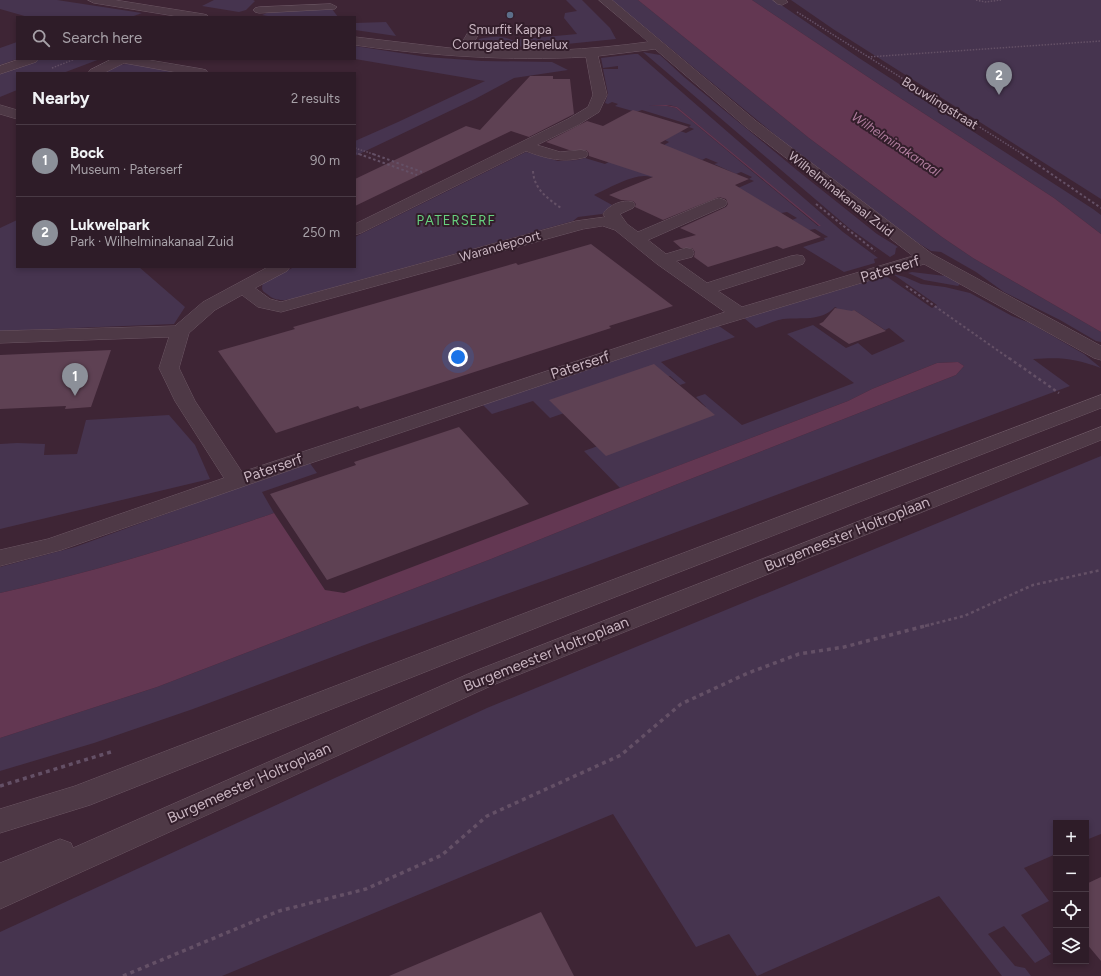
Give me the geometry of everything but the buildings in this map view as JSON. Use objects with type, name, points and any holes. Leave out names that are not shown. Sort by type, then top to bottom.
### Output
[{"type":"street","points":[[94,0],[196,16]]},
{"type":"street","points":[[282,0],[256,12],[331,7]]},
{"type":"street","name":"Wilhelminakanaal Zuid","points":[[605,0],[656,45],[751,124],[926,258],[1041,319],[1101,354]]},
{"type":"street","points":[[149,16],[163,11]]},
{"type":"street","points":[[462,53],[474,32],[494,30]]},
{"type":"street","points":[[356,41],[419,50],[462,53],[529,54],[591,53],[656,45]]},
{"type":"street","points":[[356,230],[526,146],[573,122],[594,109],[600,95],[591,53]]},
{"type":"street","points":[[0,70],[29,60]]},
{"type":"street","points":[[96,72],[120,60]]},
{"type":"street","points":[[128,60],[196,72]]},
{"type":"street","points":[[0,109],[16,115]]},
{"type":"street","points":[[526,146],[563,157],[573,157],[581,154]]},
{"type":"street","points":[[637,239],[718,202]]},
{"type":"street","points":[[621,227],[611,214],[615,210],[627,205]]},
{"type":"street","name":"Warandepoort","points":[[243,287],[264,303],[281,307],[582,224],[603,221],[621,227],[663,260],[739,314]]},
{"type":"street","points":[[663,260],[686,253]]},
{"type":"street","name":"Paterserf","points":[[0,558],[53,545],[237,481],[680,332],[926,258]]},
{"type":"street","points":[[705,289],[797,260]]},
{"type":"street","points":[[0,337],[180,331],[209,306],[279,268]]},
{"type":"street","name":"Paterserf","points":[[180,331],[168,368],[185,402],[237,481]]},
{"type":"street","name":"Burgemeester Holtroplaan","points":[[0,821],[80,797],[1101,401]]},
{"type":"street","name":"Burgemeester Holtroplaan","points":[[0,877],[47,858],[484,666],[1101,421]]},
{"type":"street","name":"Burgemeester Holtroplaan","points":[[0,895],[484,678],[1101,433]]},
{"type":"path","points":[[976,0],[985,2],[1000,0]]},
{"type":"path","name":"Bouwlingstraat","points":[[780,1],[867,58],[1039,165],[1101,208]]},
{"type":"path","points":[[867,58],[1101,41]]},
{"type":"path","points":[[46,70],[72,60]]},
{"type":"path","points":[[356,148],[448,184]]},
{"type":"path","points":[[542,152],[533,168],[533,179],[541,192],[582,224]]},
{"type":"path","points":[[356,153],[448,184]]},
{"type":"path","points":[[898,267],[890,272],[892,276],[1053,389]]},
{"type":"path","points":[[123,976],[279,911],[366,889],[442,855],[486,816],[621,755],[681,704],[748,673],[799,654],[844,647],[964,616],[1033,585],[1101,570]]},
{"type":"shaded area","points":[[0,0],[57,0],[142,13],[134,16],[24,16],[0,9]]},
{"type":"shaded area","points":[[214,0],[255,1],[246,10],[239,12],[202,6]]},
{"type":"shaded area","points":[[566,0],[582,0],[610,28],[616,39],[537,47],[477,45],[479,39],[491,37],[504,37],[512,40],[577,34],[564,18],[565,13],[577,11]]},
{"type":"shaded area","points":[[612,0],[638,0],[809,138],[942,237],[973,258],[1101,332],[1101,342],[1096,341],[1060,320],[1004,292],[976,272],[941,252],[931,251],[907,236],[820,172]]},
{"type":"shaded area","points":[[752,0],[774,0],[859,58],[1093,209],[1101,215],[1101,234],[1054,198]]},
{"type":"shaded area","points":[[791,0],[1101,0],[1101,199],[833,29]]},
{"type":"shaded area","points":[[332,9],[337,16],[262,15],[269,12]]},
{"type":"shaded area","points":[[386,22],[396,36],[356,30],[356,23]]},
{"type":"shaded area","points":[[16,42],[16,59],[0,65],[0,48]]},
{"type":"shaded area","points":[[356,46],[427,57],[482,61],[552,62],[568,70],[514,78],[475,99],[356,156],[356,141],[485,81],[356,59]]},
{"type":"shaded area","points":[[643,52],[660,55],[684,77],[798,171],[877,234],[898,247],[896,248],[895,254],[890,257],[849,228]]},
{"type":"shaded area","points":[[638,54],[843,232],[878,258],[874,259],[875,263],[844,272],[803,247],[825,240],[824,238],[828,237],[815,229],[809,230],[792,220],[797,218],[787,212],[736,213],[724,208],[728,206],[749,209],[720,196],[754,181],[749,179],[752,177],[741,172],[736,174],[714,164],[718,163],[706,158],[702,160],[697,158],[651,177],[645,176],[630,179],[594,195],[612,205],[602,214],[578,217],[573,221],[291,299],[277,300],[270,297],[263,291],[263,283],[292,268],[356,268],[356,237],[526,152],[558,161],[585,158],[605,164],[642,144],[661,147],[669,142],[665,140],[680,131],[686,133],[694,129],[689,127],[691,125],[642,110],[636,112],[615,106],[618,104],[612,102],[608,104],[605,103],[608,94],[603,69],[618,69],[618,66],[603,68],[601,58]],"holes":[[[669,105],[677,107],[820,226],[818,226],[676,108],[667,106],[649,106]]]},
{"type":"shaded area","points":[[38,60],[97,60],[66,72],[16,72],[16,90],[0,97],[0,74]]},
{"type":"shaded area","points":[[133,63],[184,72],[104,72],[119,65]]},
{"type":"shaded area","points":[[16,220],[16,268],[140,268],[185,307],[174,324],[0,331],[0,228]]},
{"type":"shaded area","points":[[912,272],[945,276],[960,284],[958,286],[924,280],[908,273]]},
{"type":"shaded area","points":[[893,274],[905,277],[921,284],[945,287],[970,293],[1012,316],[1030,323],[1084,354],[1101,368],[1067,359],[1033,359],[1070,386],[585,566],[367,644],[193,709],[94,743],[0,771],[0,738],[157,687],[491,559],[956,375],[964,366],[958,362],[937,363],[872,389],[848,401],[620,488],[584,451],[706,407],[696,397],[705,394],[742,425],[854,383],[787,334],[813,325],[846,348],[858,343],[872,355],[905,341],[889,328],[885,330],[854,310],[854,312],[836,309],[837,308],[835,307],[824,315],[817,317],[783,319],[756,328],[744,318],[886,276],[932,308],[937,305]]},
{"type":"shaded area","points":[[719,326],[735,337],[661,362],[686,383],[680,385],[670,376],[550,418],[533,401],[492,414],[482,404]]},
{"type":"shaded area","points":[[169,415],[195,445],[210,479],[0,529],[0,444],[45,444],[44,455],[77,454],[86,420]]},
{"type":"shaded area","points":[[1101,456],[1101,834],[1089,839],[1089,820],[1053,820],[1053,855],[1024,868],[1049,901],[1021,915],[1051,954],[1035,963],[1004,926],[988,934],[1015,966],[1025,968],[1031,976],[1002,976],[939,896],[757,976],[729,934],[696,947],[613,814],[222,976],[0,976],[0,932],[487,708]]},
{"type":"shaded area","points":[[309,462],[317,473],[262,492],[274,513],[138,557],[0,593],[0,567],[75,547]]},
{"type":"water","name":"Wilhelminakanaal","points":[[638,0],[752,0],[1054,198],[1101,234],[1101,332],[973,258],[942,237],[809,138]]},
{"type":"water","points":[[666,105],[677,107],[821,226],[819,226],[676,108],[667,106],[649,106]]},
{"type":"water","points":[[958,362],[964,366],[956,375],[491,559],[157,687],[0,738],[0,593],[138,557],[274,513],[325,590],[344,593],[848,401],[872,389],[937,363]]},
{"type":"place","name":"Smurfit Kappa Corrugated Benelux","points":[[510,15]]},
{"type":"place","name":"Lukwelpark","points":[[999,95]]},
{"type":"place","name":"Bock","points":[[75,396]]},
{"type":"district","name":"PATERSERF","points":[[456,220]]}]
